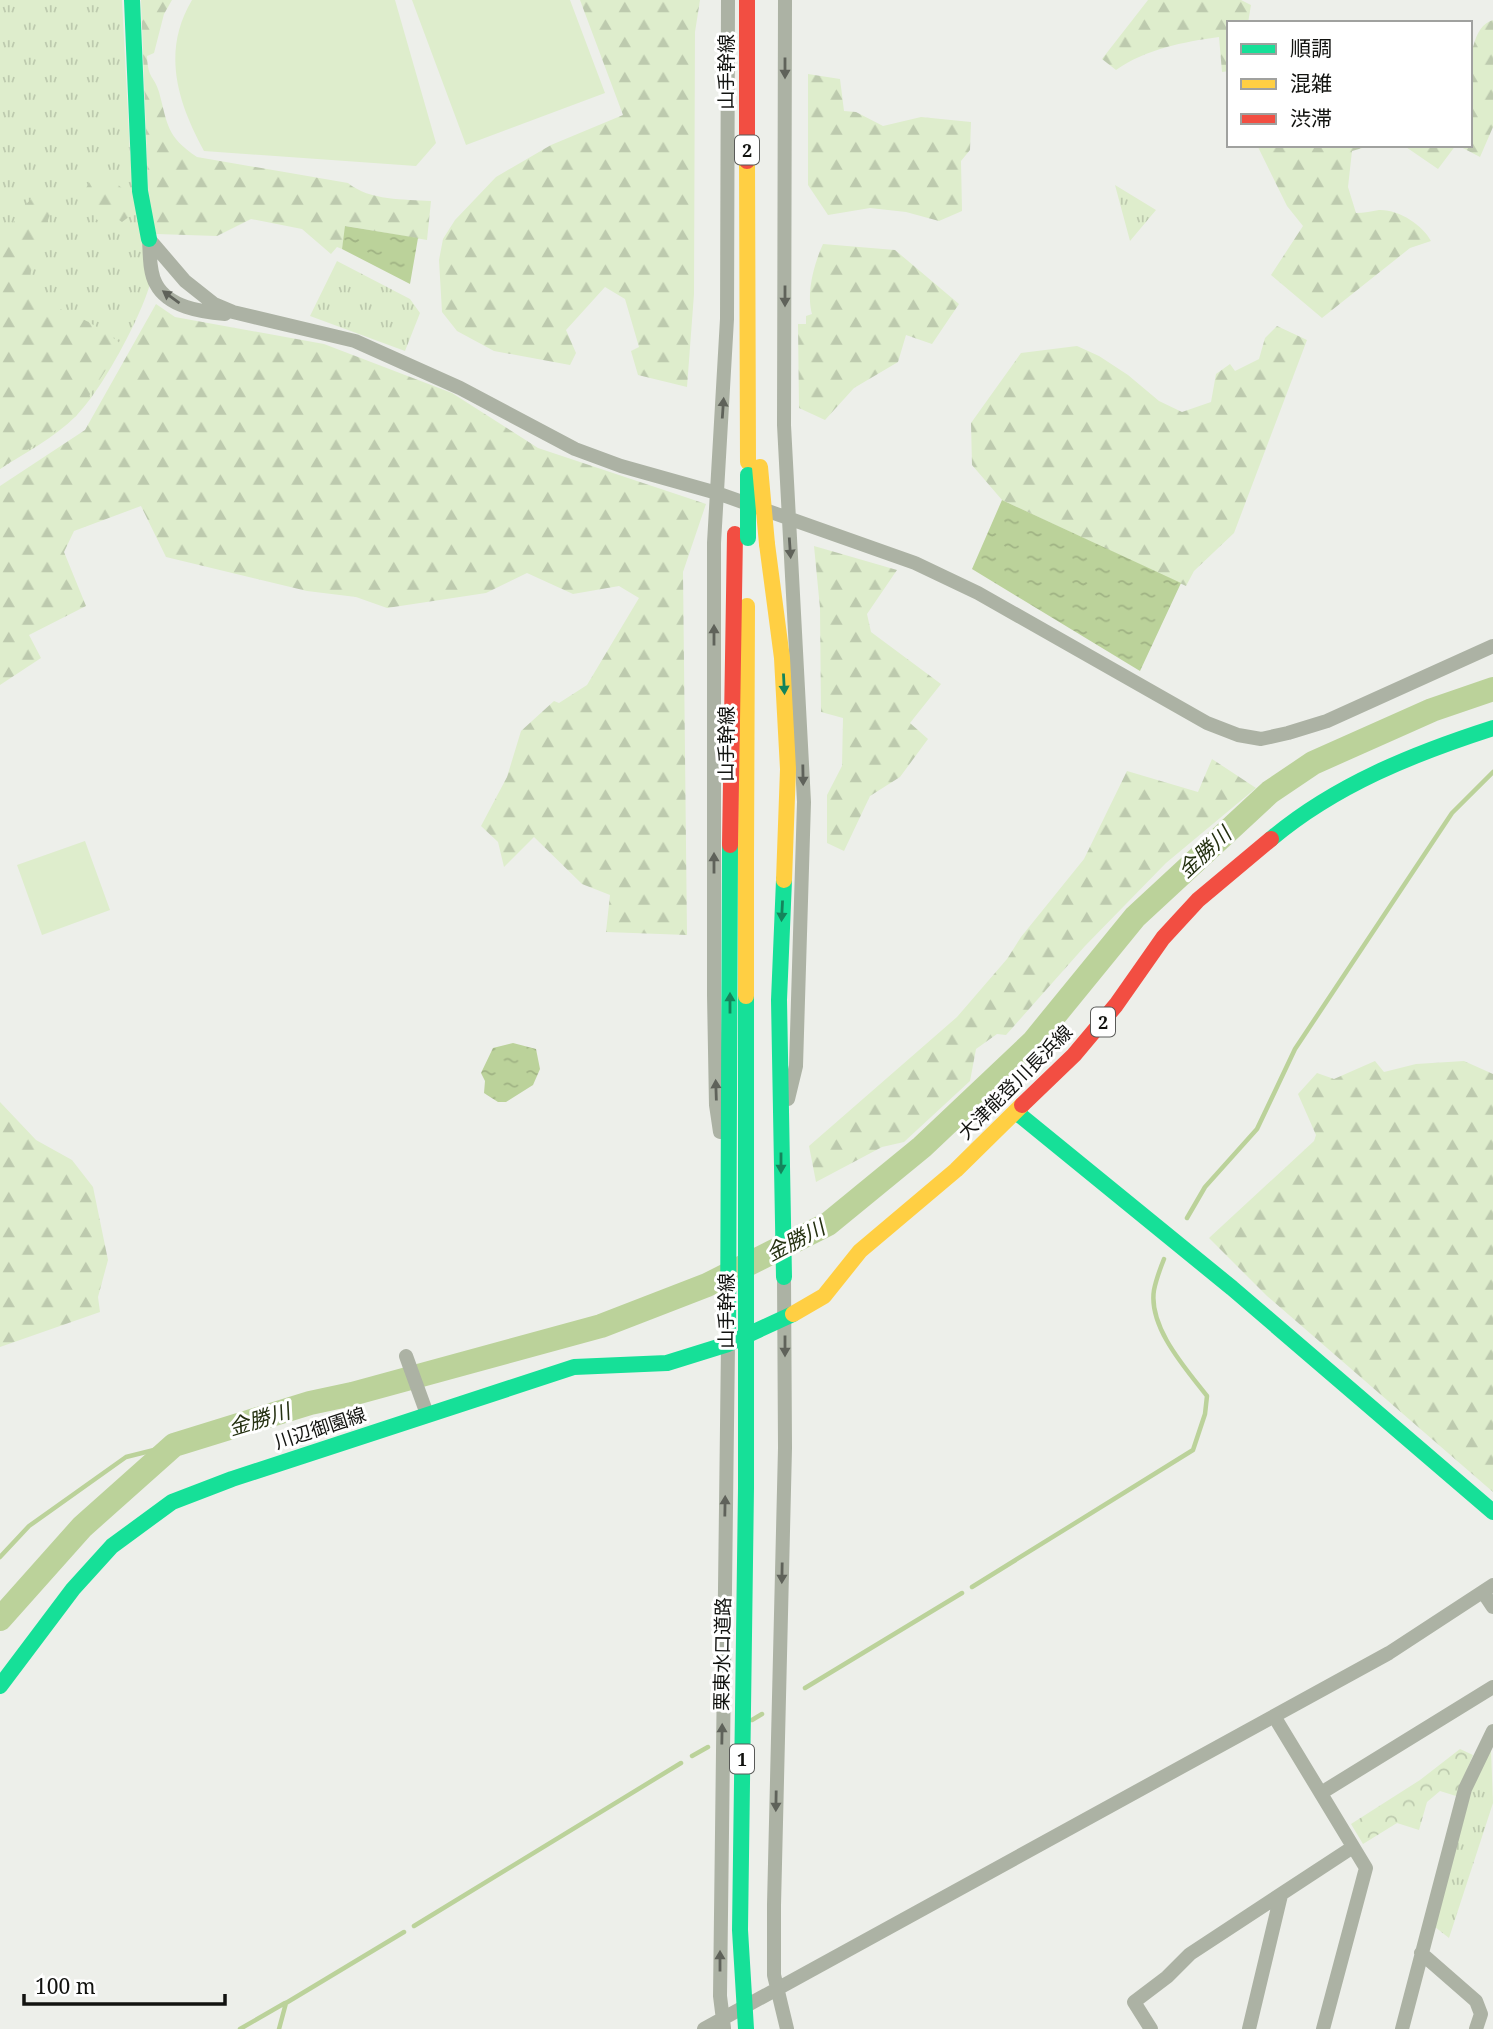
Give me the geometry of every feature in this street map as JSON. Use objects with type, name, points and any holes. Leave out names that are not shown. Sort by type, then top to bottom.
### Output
[{"type":"main road","points":[[132,0],[140,191],[149,240]]},
{"type":"main road","name":"山手幹線","points":[[746,1488],[746,858],[741,536],[749,463],[747,0]]},
{"type":"main road","points":[[747,300],[749,463],[767,544],[782,658],[787,759],[779,1000],[784,1278]]},
{"type":"main road","points":[[728,1345],[726,1182],[730,1107],[730,682],[741,536]]},
{"type":"main road","name":"大津能登川長浜線","points":[[728,1345],[824,1296],[860,1251],[917,1206],[1093,1034],[1163,938],[1199,900],[1279,832],[1328,798],[1390,767],[1434,747],[1493,728]]},
{"type":"main road","points":[[1016,1112],[1232,1288],[1493,1512]]},
{"type":"main road","name":"川辺御園線","points":[[0,1686],[103,1555],[172,1502],[204,1488],[574,1367],[601,1363],[660,1364],[684,1360],[728,1345]]},
{"type":"main road","name":"栗東水口道路","points":[[746,1488],[740,1930],[746,2029]]},
{"type":"street","points":[[726,1182],[716,1105],[714,1036],[714,605],[727,319],[728,0]]},
{"type":"street","points":[[781,1125],[796,1066],[804,802],[784,425],[785,0]]},
{"type":"street","points":[[149,240],[185,281],[214,303],[233,312],[355,341],[460,388],[575,449],[621,466],[717,493],[915,563],[978,593],[1207,723],[1238,735],[1261,739],[1327,722],[1493,646]]},
{"type":"street","points":[[149,240],[155,283],[164,293],[177,303],[194,309],[223,314],[233,312]]},
{"type":"street","points":[[784,1278],[774,1905],[777,1990],[787,2029]]},
{"type":"street","points":[[724,2024],[719,1996],[728,1345]]},
{"type":"street","points":[[406,1356],[427,1414]]},
{"type":"street","points":[[704,2029],[724,2024],[777,1990],[1389,1653],[1488,1588],[1493,1607]]},
{"type":"street","points":[[1321,1793],[1493,1687]]},
{"type":"street","points":[[1274,1716],[1366,1868],[1323,2029]]},
{"type":"street","points":[[1402,2029],[1465,1789],[1493,1731]]},
{"type":"street","points":[[1151,2029],[1135,2002],[1167,1978],[1189,1954],[1353,1847]]},
{"type":"street","points":[[1249,2029],[1282,1895]]},
{"type":"street","points":[[1421,1954],[1476,2001],[1481,2014],[1476,2029]]},
{"type":"green space","points":[[0,0],[122,0],[130,154],[150,284],[138,316],[119,353],[86,404],[58,431],[0,469]]},
{"type":"green space","points":[[141,0],[172,0],[164,14],[154,53],[147,56],[167,122],[179,143],[187,150],[197,157],[348,183],[377,196],[431,201],[427,240],[346,226],[342,249],[337,247],[331,254],[302,229],[251,219],[217,236],[156,234],[149,211]]},
{"type":"green space","points":[[192,0],[395,0],[436,143],[416,166],[204,151],[181,96],[175,58],[177,39]]},
{"type":"green space","points":[[412,0],[570,0],[605,93],[466,145]]},
{"type":"green space","points":[[580,0],[700,0],[695,32],[694,294],[687,387],[638,375],[631,351],[639,347],[625,299],[605,287],[566,330],[576,353],[570,365],[494,351],[457,331],[442,312],[439,260],[443,239],[455,220],[496,177],[551,145],[623,115]]},
{"type":"green space","points":[[1148,0],[1241,0],[1251,5],[1248,21],[1227,21],[1227,71],[1222,72],[1219,37],[1178,44],[1152,52],[1116,70],[1102,59]]},
{"type":"green space","points":[[1493,20],[1493,127],[1480,157],[1461,147],[1472,147],[1472,52],[1475,39],[1483,27]]},
{"type":"green space","points":[[808,74],[840,79],[844,111],[856,112],[883,126],[921,117],[971,122],[970,150],[961,161],[962,211],[939,221],[906,212],[870,208],[828,215],[808,185]]},
{"type":"green space","points":[[1258,147],[1366,147],[1352,151],[1348,187],[1356,213],[1379,210],[1394,212],[1416,224],[1431,241],[1410,248],[1322,318],[1271,275],[1303,226],[1287,206]]},
{"type":"green space","points":[[1406,147],[1454,147],[1438,169]]},
{"type":"green space","points":[[94,175],[109,176],[127,193],[130,216],[122,222],[113,216],[97,220],[79,193],[86,188]]},
{"type":"green space","points":[[1115,185],[1156,210],[1130,241]]},
{"type":"green space","points":[[42,190],[54,194],[59,201],[49,217],[23,295],[88,322],[122,345],[76,416],[0,469],[0,237],[5,235],[25,205]]},
{"type":"green space","points":[[823,244],[895,250],[959,304],[932,344],[906,335],[898,362],[854,388],[825,420],[799,408],[798,324],[806,324],[806,316],[812,314],[812,279]]},
{"type":"green space","points":[[337,261],[410,299],[420,313],[405,351],[310,316]]},
{"type":"green space","points":[[156,304],[175,317],[324,344],[452,393],[538,448],[706,504],[683,572],[687,935],[606,932],[610,895],[582,884],[534,837],[504,867],[498,842],[481,826],[507,777],[521,731],[554,701],[559,703],[587,685],[639,598],[619,586],[573,594],[527,573],[486,593],[387,608],[356,597],[307,591],[166,557],[141,506],[74,531],[64,552],[86,606],[29,635],[41,658],[0,685],[0,486],[85,430]]},
{"type":"green space","points":[[1277,326],[1307,340],[1234,533],[1194,571],[1186,586],[1002,500],[972,465],[971,423],[1021,353],[1077,346],[1099,356],[1128,375],[1159,401],[1182,412],[1211,402],[1216,374],[1230,364],[1235,371],[1259,359],[1265,338]]},
{"type":"green space","points":[[814,546],[897,570],[867,614],[871,632],[941,684],[910,723],[928,739],[900,777],[870,796],[844,851],[827,843],[827,795],[842,766],[843,718],[821,712],[820,608]]},
{"type":"green space","points":[[1212,759],[1256,788],[1166,863],[1085,946],[1006,1035],[997,1034],[976,1049],[970,1081],[904,1142],[882,1147],[816,1182],[809,1146],[957,1017],[1007,959],[1021,937],[1084,859],[1127,771],[1198,792]]},
{"type":"green space","points":[[85,841],[110,910],[42,935],[17,865]]},
{"type":"green space","points":[[1375,1061],[1384,1072],[1416,1064],[1464,1061],[1493,1074],[1493,1492],[1267,1296],[1209,1238],[1314,1141],[1316,1135],[1298,1094],[1317,1073],[1334,1079]]},
{"type":"green space","points":[[0,1102],[36,1140],[72,1160],[93,1187],[108,1260],[98,1297],[100,1312],[0,1347]]},
{"type":"green space","points":[[1460,1749],[1473,1755],[1456,1796],[1440,1791],[1427,1802],[1419,1830],[1397,1823],[1363,1844],[1351,1824],[1420,1780]]},
{"type":"green space","points":[[1491,1749],[1493,1803],[1449,1938],[1435,1927],[1471,1791]]},
{"type":"water","points":[[345,226],[418,238],[410,284],[342,249]]},
{"type":"water","points":[[1002,500],[1181,583],[1140,671],[972,569]]},
{"type":"water","points":[[513,1043],[536,1049],[540,1069],[533,1085],[506,1102],[498,1102],[484,1093],[485,1081],[481,1073],[493,1048]]},
{"type":"waterway","name":"金勝川","points":[[0,1619],[82,1527],[174,1445],[310,1403],[601,1326],[707,1285],[828,1224],[922,1147],[1033,1042],[1135,917],[1270,792],[1313,763],[1432,710],[1493,689]]},
{"type":"waterway","points":[[1187,1218],[1205,1187],[1257,1129],[1295,1049],[1452,813],[1493,772]]},
{"type":"waterway","points":[[972,1587],[1193,1450],[1205,1414],[1207,1396],[1170,1347],[1157,1318],[1154,1290],[1164,1259]]},
{"type":"waterway","points":[[0,1557],[29,1526],[126,1457],[174,1445]]},
{"type":"waterway","points":[[805,1688],[962,1593]]},
{"type":"waterway","points":[[752,1720],[762,1714]]},
{"type":"waterway","points":[[692,1756],[708,1747]]},
{"type":"waterway","points":[[414,1926],[681,1763]]},
{"type":"waterway","points":[[279,2029],[286,2003],[404,1932]]},
{"type":"waterway","points":[[240,2029],[285,2003]]},
{"type":"traffic: fast","points":[[132,0],[140,191],[149,239]]},
{"type":"traffic: fast","points":[[748,475],[748,538]]},
{"type":"traffic: fast","points":[[1271,839],[1322,802],[1349,787],[1434,748],[1493,728]]},
{"type":"traffic: fast","points":[[730,845],[728,1344],[793,1314]]},
{"type":"traffic: fast","points":[[784,880],[779,1000],[784,1277]]},
{"type":"traffic: fast","points":[[746,996],[746,1488]]},
{"type":"traffic: fast","points":[[1016,1112],[1232,1288],[1493,1512]]},
{"type":"traffic: fast","points":[[0,1686],[73,1589],[112,1546],[172,1502],[232,1479],[574,1367],[667,1363],[728,1344]]},
{"type":"traffic: fast","points":[[746,1488],[740,1930],[746,2029]]},
{"type":"traffic: slow","points":[[747,161],[748,462]]},
{"type":"traffic: slow","points":[[760,467],[767,544]]},
{"type":"traffic: slow","points":[[767,544],[782,658],[788,769],[784,880]]},
{"type":"traffic: slow","points":[[746,858],[747,606]]},
{"type":"traffic: slow","points":[[746,858],[746,996]]},
{"type":"traffic: slow","points":[[793,1314],[824,1296],[860,1251],[956,1170],[1022,1105]]},
{"type":"traffic: jam","points":[[747,0],[747,161]]},
{"type":"traffic: jam","points":[[730,845],[735,534]]},
{"type":"traffic: jam","points":[[1022,1105],[1074,1055],[1116,1005],[1163,938],[1198,900],[1271,839]]}]
